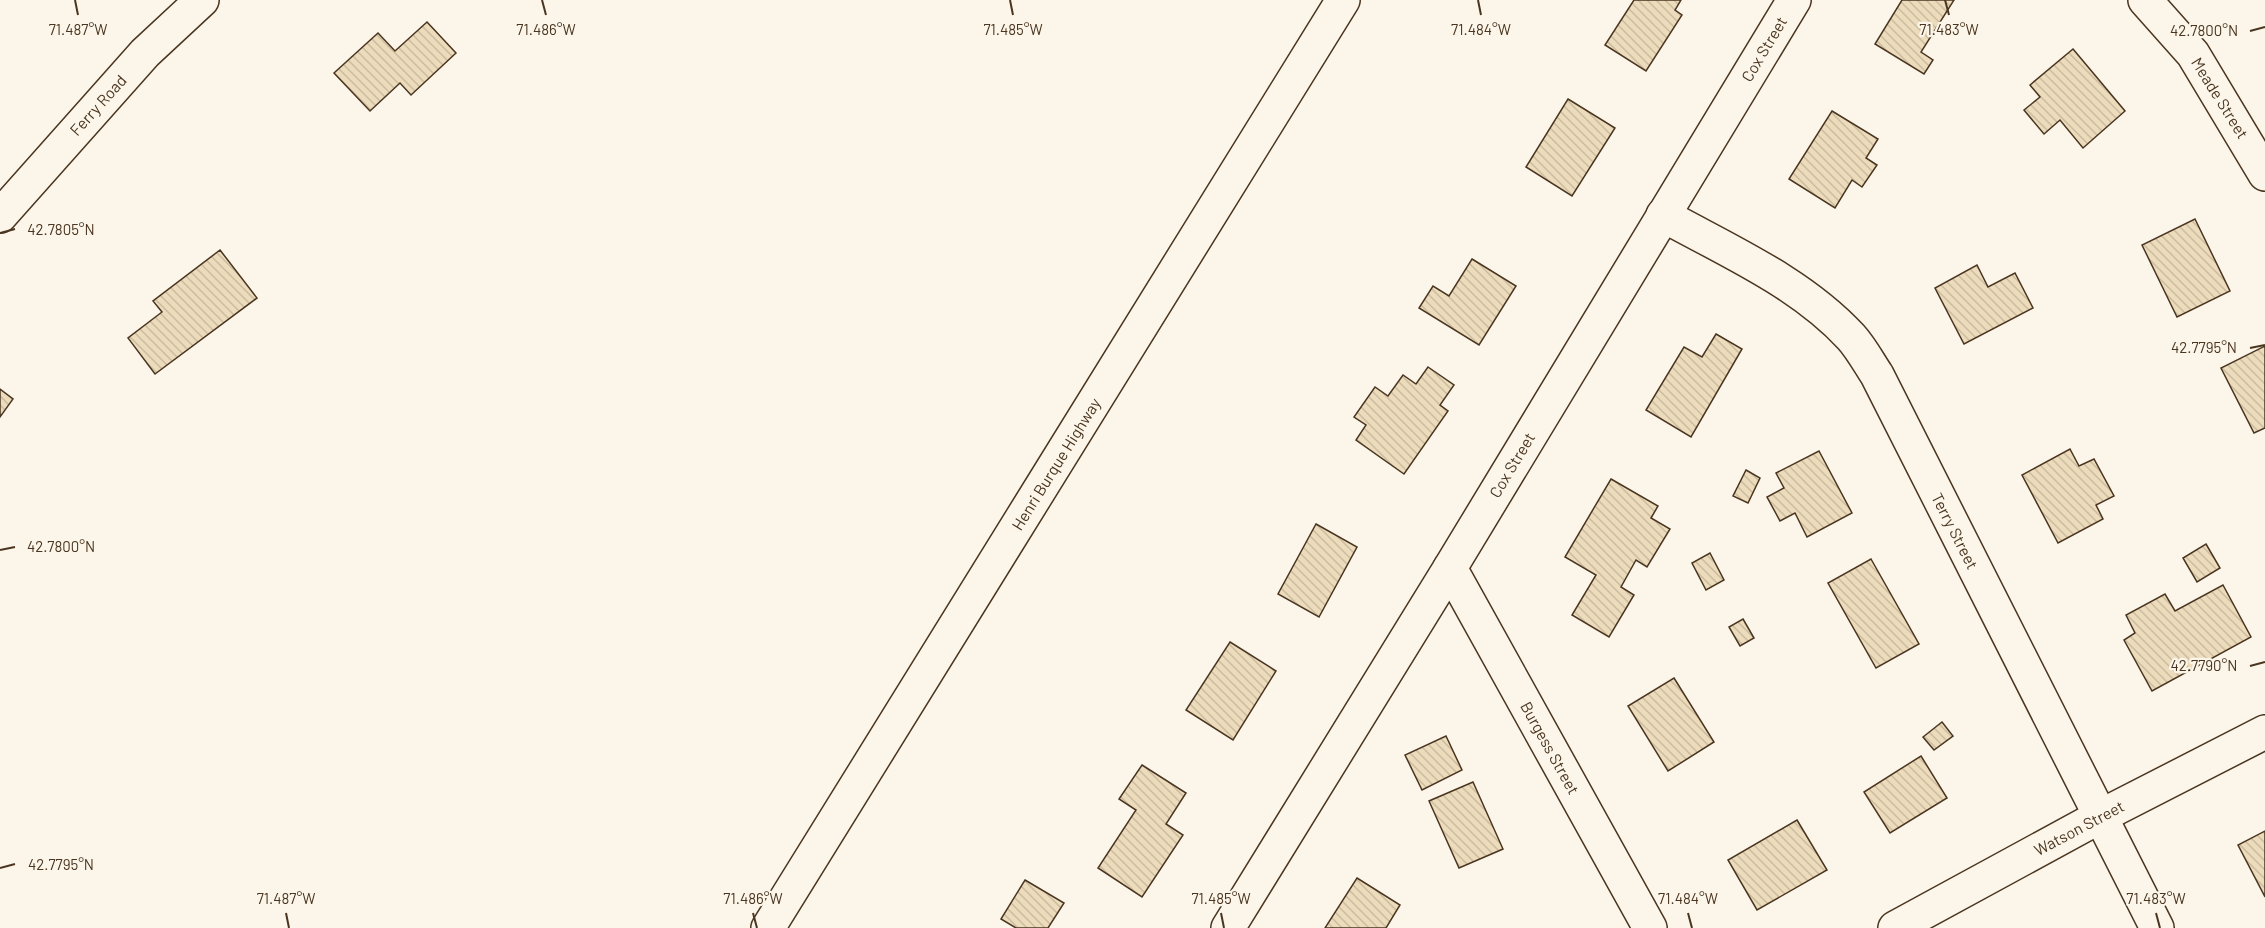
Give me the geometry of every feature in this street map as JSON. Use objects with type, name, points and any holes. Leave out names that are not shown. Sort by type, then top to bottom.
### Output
[{"type":"street","name":"Ferry Road","points":[[0,216],[145,53],[202,0]]},
{"type":"street","name":"Henri Burque Highway","points":[[768,928],[1343,0]]},
{"type":"street","name":"Cox Street","points":[[1228,928],[1450,568],[1794,0]]},
{"type":"street","name":"Meade Street","points":[[2145,0],[2193,54],[2265,174]]},
{"type":"street","name":"Terry Street","points":[[1663,215],[1778,278],[1820,306],[1853,339],[1877,375],[2157,928]]},
{"type":"street","name":"Burgess Street","points":[[1450,568],[1650,928]]},
{"type":"street","name":"Watson Street","points":[[1895,928],[2099,817],[2265,732]]},
{"type":"building","points":[[1634,0],[1681,0],[1675,10],[1682,15],[1646,71],[1605,45]]},
{"type":"building","points":[[1902,0],[1954,0],[1921,52],[1933,60],[1924,74],[1875,44]]},
{"type":"building","points":[[427,22],[456,53],[411,95],[400,83],[370,111],[334,73],[378,33],[395,51]]},
{"type":"building","points":[[2073,49],[2125,111],[2083,148],[2060,120],[2044,134],[2024,110],[2040,97],[2030,85]]},
{"type":"building","points":[[1568,99],[1615,128],[1572,196],[1526,167]]},
{"type":"building","points":[[1832,111],[1878,139],[1866,158],[1877,165],[1862,187],[1852,180],[1835,208],[1789,179]]},
{"type":"building","points":[[2195,219],[2230,291],[2177,317],[2142,245]]},
{"type":"building","points":[[220,250],[257,298],[155,374],[128,338],[162,312],[153,301]]},
{"type":"building","points":[[1472,259],[1516,286],[1479,345],[1419,308],[1433,286],[1449,296]]},
{"type":"building","points":[[1977,265],[1988,287],[2015,273],[2033,308],[1964,344],[1935,288]]},
{"type":"building","points":[[1716,334],[1742,349],[1691,437],[1646,410],[1684,347],[1702,357]]},
{"type":"building","points":[[2265,346],[2265,428],[2254,433],[2221,368]]},
{"type":"building","points":[[1428,367],[1454,385],[1440,405],[1448,411],[1404,474],[1356,440],[1366,425],[1354,417],[1375,387],[1388,396],[1403,375],[1416,384]]},
{"type":"building","points":[[0,389],[13,399],[0,417]]},
{"type":"building","points":[[2070,449],[2079,466],[2094,459],[2114,496],[2096,505],[2103,519],[2058,543],[2022,475]]},
{"type":"building","points":[[1819,451],[1852,513],[1807,537],[1795,513],[1780,521],[1767,497],[1784,488],[1776,473]]},
{"type":"building","points":[[1746,470],[1760,478],[1748,503],[1733,496]]},
{"type":"building","points":[[1611,479],[1658,506],[1651,518],[1670,529],[1647,567],[1636,560],[1621,587],[1634,595],[1609,637],[1572,615],[1596,575],[1565,557]]},
{"type":"building","points":[[1316,524],[1357,547],[1319,617],[1278,594]]},
{"type":"building","points":[[2206,544],[2220,568],[2197,582],[2183,558]]},
{"type":"building","points":[[1710,553],[1724,580],[1706,590],[1692,563]]},
{"type":"building","points":[[1871,559],[1919,644],[1876,668],[1828,583]]},
{"type":"building","points":[[2223,585],[2251,637],[2152,691],[2124,640],[2135,633],[2126,615],[2165,594],[2175,611]]},
{"type":"building","points":[[1743,619],[1754,638],[1740,646],[1729,627]]},
{"type":"building","points":[[1230,642],[1276,671],[1233,740],[1186,710]]},
{"type":"building","points":[[1674,678],[1714,742],[1668,771],[1628,706]]},
{"type":"building","points":[[1942,722],[1953,736],[1934,750],[1923,737]]},
{"type":"building","points":[[1446,736],[1462,770],[1422,790],[1405,755]]},
{"type":"building","points":[[1921,756],[1947,798],[1890,833],[1864,792]]},
{"type":"building","points":[[1142,765],[1186,793],[1166,824],[1183,835],[1142,897],[1098,868],[1136,810],[1119,799]]},
{"type":"building","points":[[1473,782],[1503,849],[1459,868],[1429,801]]},
{"type":"building","points":[[1797,820],[1827,870],[1757,910],[1728,860]]},
{"type":"building","points":[[2265,831],[2265,897],[2238,845]]},
{"type":"building","points":[[1357,878],[1400,905],[1386,928],[1325,928]]},
{"type":"building","points":[[1025,880],[1064,903],[1048,928],[1016,928],[1001,919]]}]
